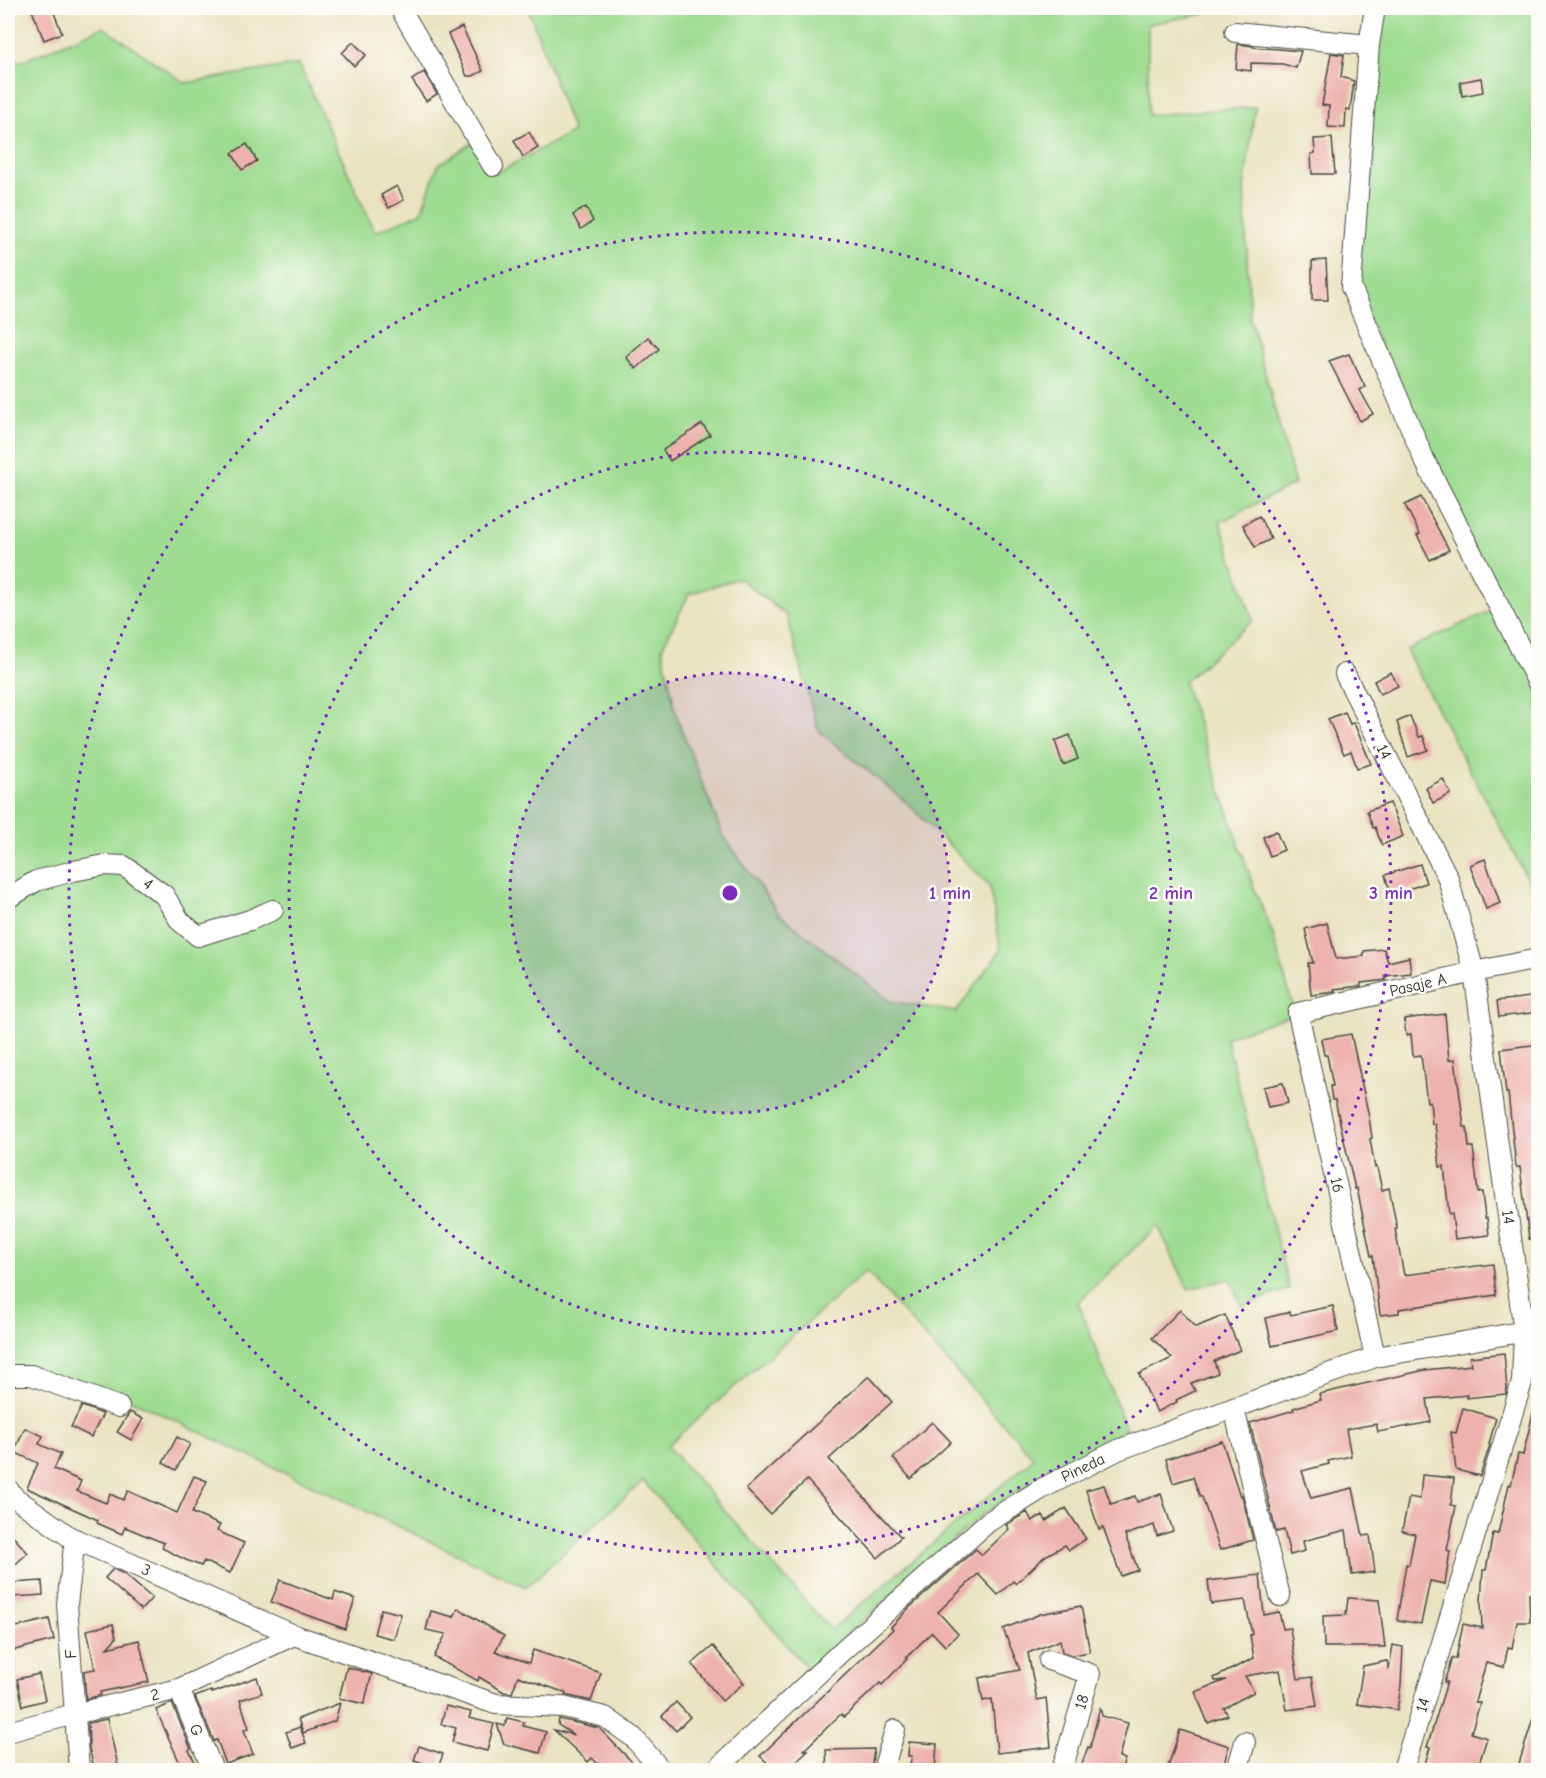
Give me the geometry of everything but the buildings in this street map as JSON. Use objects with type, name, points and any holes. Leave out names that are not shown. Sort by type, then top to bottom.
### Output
[{"type":"street","points":[[400,8],[493,166]]},
{"type":"street","points":[[1375,8],[1370,45],[1352,287],[1424,459],[1539,683]]},
{"type":"street","points":[[1234,32],[1370,45]]},
{"type":"street","name":"14","points":[[1345,674],[1448,878],[1474,972],[1531,1330],[1522,1382],[1403,1770]]},
{"type":"street","name":"4","points":[[8,898],[36,881],[105,865],[124,866],[164,895],[180,921],[198,936],[250,920],[273,910]]},
{"type":"street","name":"Pasaje A","points":[[1298,1013],[1539,959]]},
{"type":"street","name":"16","points":[[1298,1013],[1375,1357]]},
{"type":"street","name":"Pineda","points":[[717,1770],[843,1651],[988,1522],[1043,1488],[1118,1450],[1375,1357],[1531,1330]]},
{"type":"street","points":[[8,1375],[32,1375],[119,1407]]},
{"type":"street","points":[[1234,1408],[1280,1596]]},
{"type":"street","name":"3","points":[[8,1489],[14,1497],[75,1539],[294,1635],[496,1704],[563,1707],[605,1717],[633,1737],[661,1770]]},
{"type":"street","name":"F","points":[[75,1539],[68,1604],[79,1770]]},
{"type":"street","name":"2","points":[[8,1732],[179,1689],[294,1635]]},
{"type":"street","name":"18","points":[[1049,1660],[1090,1674],[1062,1770]]},
{"type":"street","name":"G","points":[[179,1689],[213,1770]]},
{"type":"street","points":[[883,1770],[895,1730]]},
{"type":"street","points":[[1237,1770],[1245,1742]]},
{"type":"green space","points":[[528,8],[1204,8],[1204,14],[1148,24],[1148,115],[1255,107],[1244,189],[1250,318],[1295,484],[1220,522],[1253,620],[1184,682],[1254,888],[1272,932],[1295,1014],[1226,1037],[1289,1289],[1242,1306],[1230,1279],[1188,1289],[1158,1226],[1078,1302],[1126,1429],[985,1512],[808,1669],[643,1481],[526,1587],[115,1392],[8,1368],[8,51],[18,63],[103,27],[185,83],[299,64],[375,232],[421,213],[438,165],[472,143],[496,173],[573,132]],"holes":[[[739,578],[787,616],[818,730],[907,803],[989,885],[1001,950],[956,1012],[890,1001],[779,914],[722,834],[677,718],[662,648],[689,594]],[[866,1271],[1034,1458],[831,1630],[667,1446]]]},
{"type":"green space","points":[[1377,8],[1538,8],[1538,899],[1406,650],[1501,606],[1356,292]]}]
